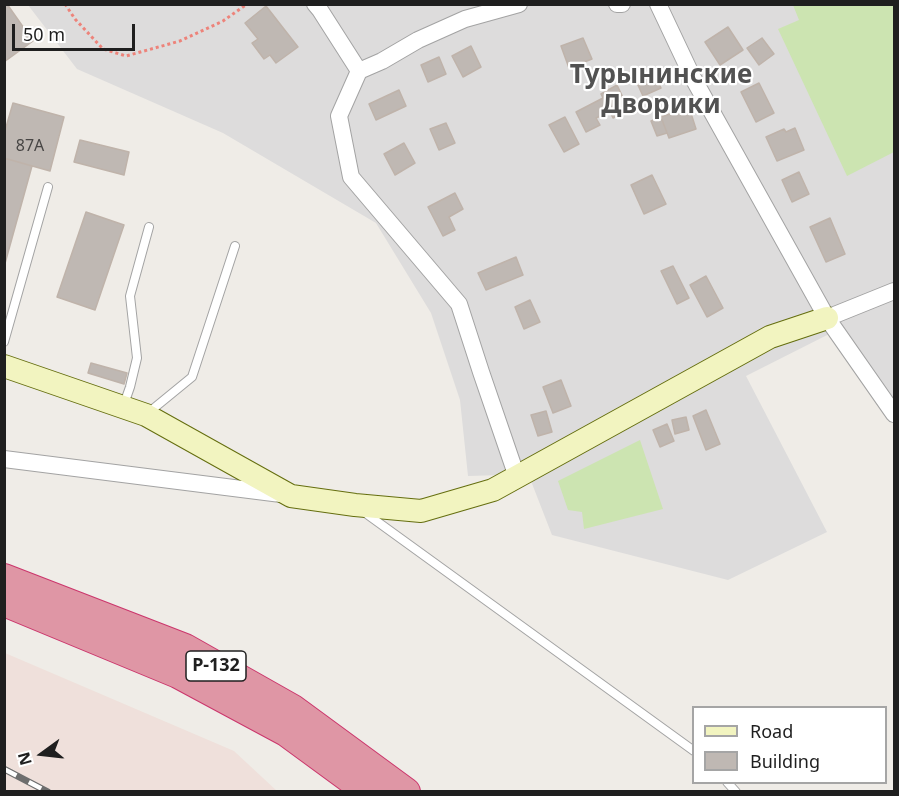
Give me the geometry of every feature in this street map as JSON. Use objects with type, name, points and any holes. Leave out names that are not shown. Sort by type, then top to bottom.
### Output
[{"type":"highway","name":"Р-132","points":[[4,578],[185,648],[293,709],[406,792]]},
{"type":"highway","name":"Р-132","points":[[4,602],[178,674],[286,732],[368,792]]},
{"type":"street","points":[[315,4],[359,71]]},
{"type":"street","points":[[517,477],[459,304],[351,177],[339,116],[359,71],[382,61],[418,40],[465,19],[519,4]]},
{"type":"street","points":[[617,4],[622,4]]},
{"type":"street","points":[[658,4],[693,78],[827,318],[894,414]]},
{"type":"street","points":[[4,459],[355,505],[421,511],[494,490],[770,338],[894,291]]},
{"type":"street","points":[[4,366],[146,415],[291,496]]},
{"type":"lane","points":[[4,342],[48,187]]},
{"type":"lane","points":[[123,407],[137,358],[130,297],[148,227]]},
{"type":"lane","points":[[146,415],[192,377],[235,246]]},
{"type":"lane","points":[[355,505],[692,750]]},
{"type":"path","points":[[64,4],[104,49],[126,56],[180,41],[223,21],[247,4]]},
{"type":"shaded area","points":[[28,5],[894,5],[894,402],[843,327],[746,376],[827,532],[728,580],[552,535],[524,463],[502,475],[468,476],[460,400],[431,313],[376,223],[223,133],[77,69]]},
{"type":"shaded area","points":[[5,653],[234,751],[277,791],[5,791]]},
{"type":"green space","points":[[793,5],[894,5],[894,152],[847,176],[778,29],[799,20]]},
{"type":"green space","points":[[640,440],[663,509],[584,529],[582,512],[568,510],[558,481]]},
{"type":"building","points":[[4,4],[7,4],[33,41],[4,62]]},
{"type":"building","points":[[266,6],[298,47],[276,63],[270,55],[264,59],[252,43],[258,39],[245,23]]},
{"type":"building","points":[[728,27],[743,50],[720,65],[705,42]]},
{"type":"building","points":[[583,38],[592,59],[569,68],[561,46]]},
{"type":"building","points":[[762,38],[774,54],[759,65],[747,48]]},
{"type":"building","points":[[471,46],[481,67],[463,77],[452,56]]},
{"type":"building","points":[[439,57],[446,74],[428,82],[421,65]]},
{"type":"building","points":[[655,75],[661,88],[643,96],[637,83]]},
{"type":"building","points":[[759,83],[774,113],[756,122],[741,92]]},
{"type":"building","points":[[617,85],[629,110],[613,118],[610,112],[596,118],[600,125],[586,132],[576,112],[603,98],[601,94]]},
{"type":"building","points":[[399,90],[406,106],[376,120],[369,104]]},
{"type":"building","points":[[13,103],[64,117],[50,171],[4,158],[4,134]]},
{"type":"building","points":[[689,107],[696,129],[669,138],[661,117]]},
{"type":"building","points":[[565,117],[579,144],[564,152],[549,125]]},
{"type":"building","points":[[661,117],[667,133],[657,136],[651,121]]},
{"type":"building","points":[[446,123],[455,143],[439,150],[430,129]]},
{"type":"building","points":[[795,128],[804,150],[777,161],[766,137],[784,129],[786,132]]},
{"type":"building","points":[[80,140],[129,152],[124,175],[74,162]]},
{"type":"building","points":[[404,143],[415,163],[395,175],[384,154]]},
{"type":"building","points":[[4,158],[32,166],[4,267]]},
{"type":"building","points":[[799,172],[809,194],[792,202],[782,180]]},
{"type":"building","points":[[652,175],[666,204],[644,214],[631,185]]},
{"type":"building","points":[[455,193],[463,209],[449,217],[455,230],[443,236],[428,207]]},
{"type":"building","points":[[86,212],[124,225],[95,310],[57,297]]},
{"type":"building","points":[[830,218],[845,254],[826,262],[810,227]]},
{"type":"building","points":[[516,257],[523,275],[486,290],[478,273]]},
{"type":"building","points":[[673,266],[689,298],[677,304],[661,271]]},
{"type":"building","points":[[706,276],[723,308],[707,317],[690,285]]},
{"type":"building","points":[[530,300],[540,322],[524,329],[515,307]]},
{"type":"building","points":[[91,363],[127,373],[124,384],[88,373]]},
{"type":"building","points":[[561,380],[571,406],[553,413],[543,387]]},
{"type":"building","points":[[706,410],[720,444],[706,450],[693,416]]},
{"type":"building","points":[[546,411],[552,432],[538,436],[531,415]]},
{"type":"building","points":[[686,417],[689,430],[675,434],[672,420]]},
{"type":"building","points":[[667,424],[674,441],[660,447],[653,430]]},
{"type":"railway","points":[[4,769],[48,792]]},
{"type":"district","name":"Турынинские Дворики","points":[[661,91]]}]
